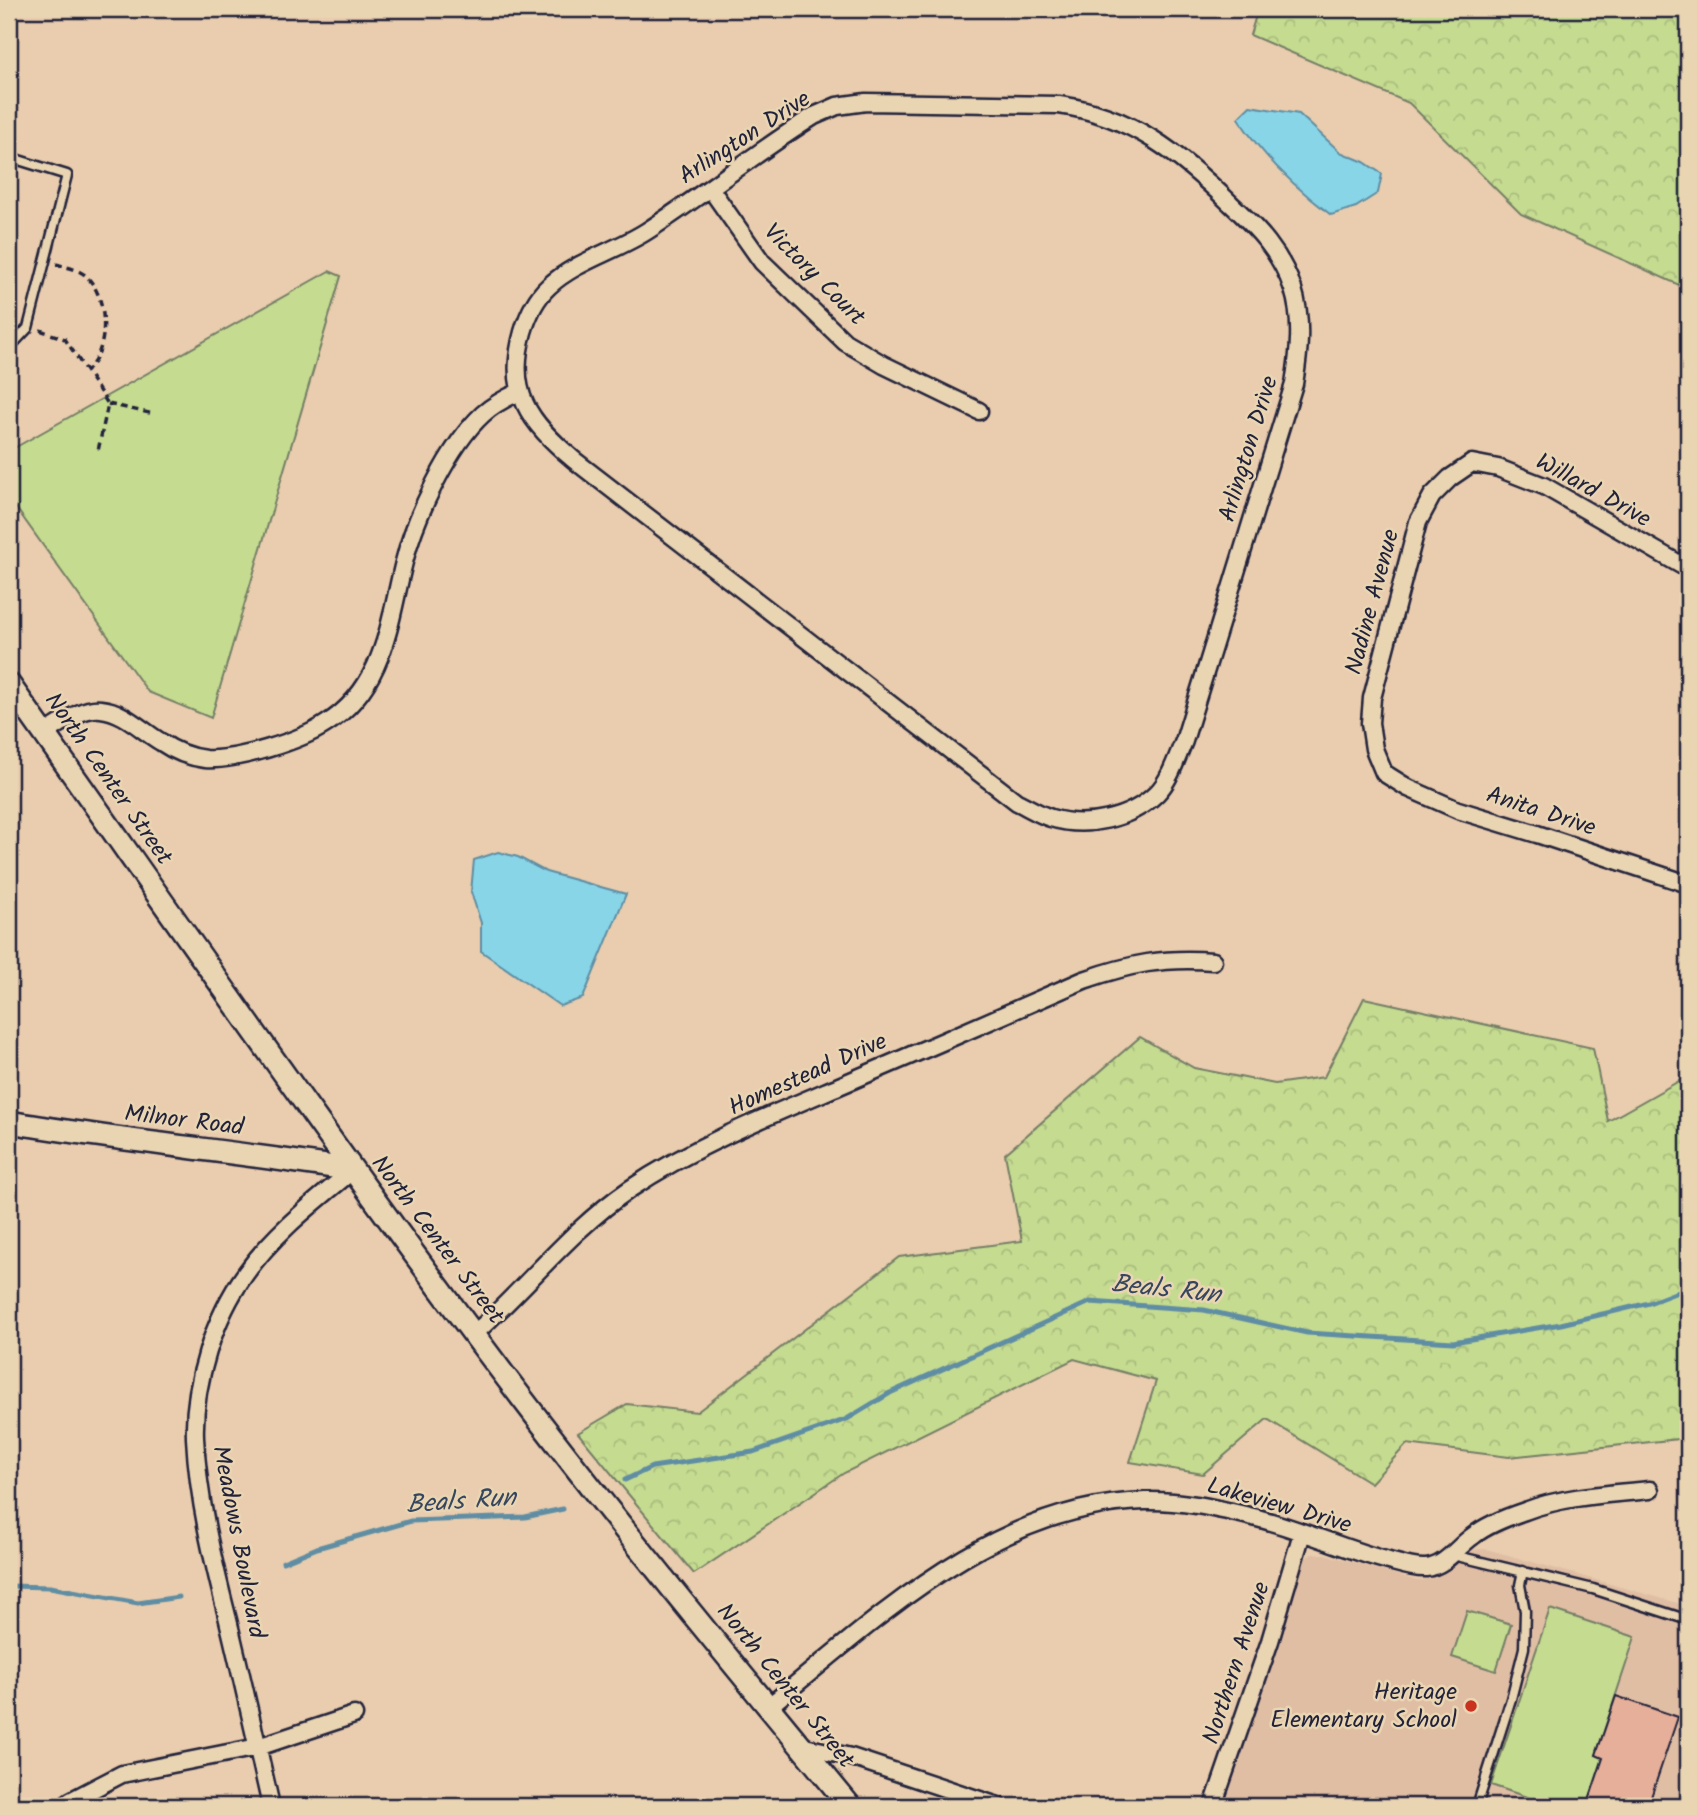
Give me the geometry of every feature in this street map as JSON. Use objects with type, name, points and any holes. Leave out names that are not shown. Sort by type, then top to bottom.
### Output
[{"type":"main road","name":"North Center Street","points":[[9,684],[353,1170],[474,1334],[625,1530],[850,1806]]},
{"type":"main road","name":"Milnor Road","points":[[9,1122],[353,1170]]},
{"type":"street","name":"Arlington Drive","points":[[866,102],[1059,105],[1107,116],[1138,129],[1171,149],[1202,175],[1263,234],[1285,270],[1298,310],[1299,335],[1294,384],[1184,741],[1158,792],[1139,806],[1109,819],[1081,823],[1052,818],[1017,802],[573,460],[545,436],[519,392],[519,346],[527,320],[548,287],[563,275],[645,232],[814,116],[837,106],[866,102]]},
{"type":"street","name":"Victory Court","points":[[710,188],[762,262],[845,342],[884,365],[979,411]]},
{"type":"street","points":[[44,734],[71,717],[89,710],[101,709],[118,713],[182,754],[206,759],[234,756],[293,740],[326,724],[343,710],[359,691],[385,646],[407,549],[450,457],[482,415],[501,400],[519,392]]},
{"type":"street","name":"Willard Drive","points":[[1472,463],[1498,468],[1544,486],[1688,569]]},
{"type":"street","name":"Nadine Avenue","points":[[1384,773],[1374,749],[1370,723],[1372,698],[1412,540],[1432,496],[1450,478],[1472,463]]},
{"type":"street","name":"Anita Drive","points":[[1384,773],[1408,788],[1458,810],[1688,884]]},
{"type":"street","name":"Homestead Drive","points":[[474,1334],[597,1213],[631,1188],[752,1123],[1084,980],[1122,967],[1151,961],[1182,958],[1213,961]]},
{"type":"street","name":"Meadows Boulevard","points":[[271,1806],[218,1579],[201,1493],[195,1436],[201,1378],[217,1324],[245,1274],[282,1230],[353,1170]]},
{"type":"street","name":"Lakeview Drive","points":[[768,1707],[930,1580],[978,1548],[1030,1523],[1086,1509],[1144,1501],[1202,1505],[1258,1518],[1369,1556],[1427,1568],[1453,1555],[1474,1535],[1526,1510],[1582,1497],[1650,1490]]},
{"type":"street","name":"Northern Avenue","points":[[1213,1806],[1270,1641],[1302,1533]]},
{"type":"street","points":[[68,1806],[70,1801],[122,1774],[258,1748],[354,1715]]},
{"type":"street","points":[[800,1746],[851,1758],[998,1806]]},
{"type":"lane","points":[[9,157],[67,175],[27,328],[9,348]]},
{"type":"lane","points":[[1453,1555],[1593,1589],[1688,1620]]},
{"type":"lane","points":[[1477,1806],[1524,1648],[1525,1611],[1520,1585],[1523,1571]]},
{"type":"path","points":[[46,261],[84,273],[93,284],[101,303],[102,342],[97,362],[86,371]]},
{"type":"path","points":[[27,328],[51,332],[65,339],[108,404],[154,414]]},
{"type":"path","points":[[98,452],[108,404]]},
{"type":"shaded area","name":"Heritage Elementary School","points":[[1486,1549],[1688,1606],[1688,1806],[1222,1806],[1302,1560],[1312,1554],[1325,1554],[1418,1581],[1435,1578],[1468,1550]]},
{"type":"green space","points":[[1258,9],[1688,9],[1688,289],[1521,214],[1409,103],[1250,35]]},
{"type":"green space","points":[[329,271],[341,276],[211,718],[148,692],[9,498],[9,451]]},
{"type":"green space","points":[[1364,998],[1593,1048],[1608,1121],[1688,1076],[1688,1438],[1509,1457],[1407,1444],[1371,1483],[1267,1419],[1203,1474],[1130,1462],[1156,1381],[1074,1359],[844,1473],[694,1574],[578,1433],[627,1404],[697,1412],[899,1257],[1022,1241],[1005,1154],[1140,1037],[1194,1068],[1275,1084],[1324,1077]]},
{"type":"green space","points":[[1550,1609],[1635,1637],[1596,1755],[1603,1758],[1587,1806],[1554,1806],[1491,1785]]},
{"type":"green space","points":[[1467,1611],[1511,1624],[1496,1671],[1452,1657]]},
{"type":"water","points":[[1250,106],[1299,114],[1340,152],[1364,162],[1382,174],[1378,193],[1356,207],[1331,215],[1280,171],[1247,132],[1238,118]]},
{"type":"water","points":[[498,852],[518,857],[546,872],[626,894],[583,998],[560,1006],[481,951],[481,923],[471,892],[474,860]]},
{"type":"building","points":[[1616,1696],[1678,1717],[1648,1806],[1587,1806],[1603,1758],[1596,1755]]},
{"type":"waterway","name":"Beals Run","points":[[625,1480],[652,1467],[753,1452],[847,1419],[890,1393],[1090,1302],[1204,1310],[1307,1333],[1453,1342],[1561,1324],[1649,1303],[1688,1288]]},
{"type":"waterway","name":"Beals Run","points":[[283,1562],[317,1548],[411,1521],[525,1517],[563,1509]]},
{"type":"waterway","name":"Beals Run","points":[[9,1586],[50,1587],[138,1603],[179,1597]]},
{"type":"place","name":"Heritage Elementary School","points":[[1471,1706]]}]
